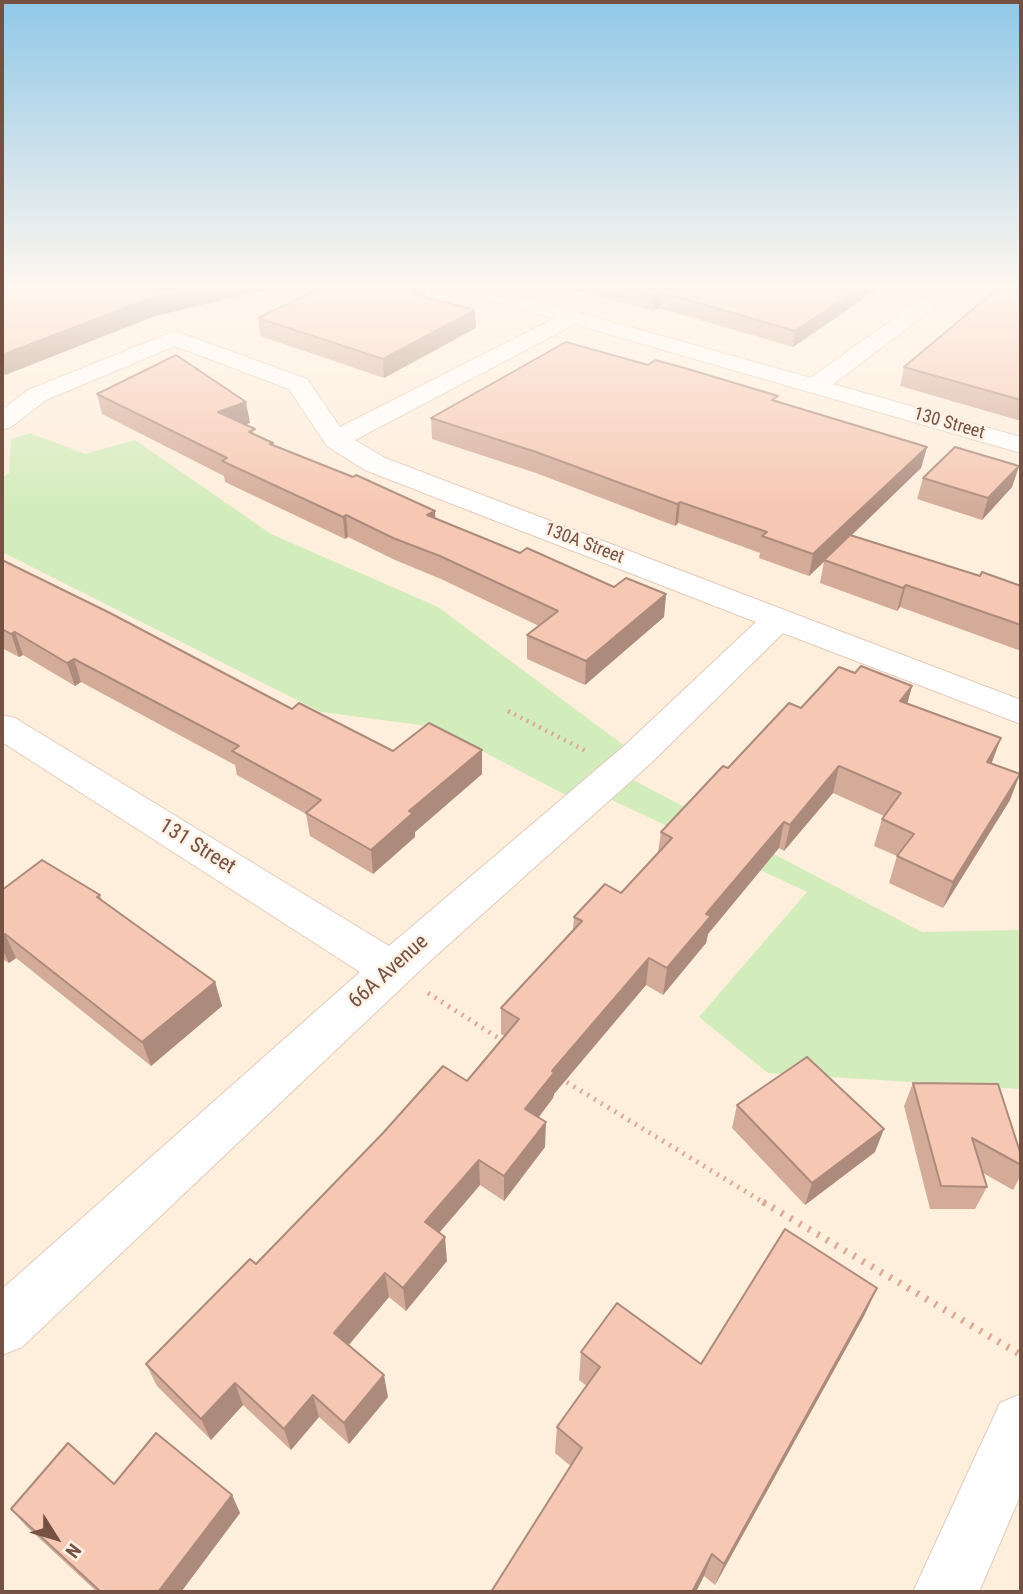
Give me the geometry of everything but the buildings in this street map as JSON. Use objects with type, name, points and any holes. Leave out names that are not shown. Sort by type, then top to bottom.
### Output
[{"type":"street","name":"130A Street","points":[[2,422],[37,396],[115,363]]},
{"type":"street","name":"130A Street","points":[[243,363],[298,384],[336,440],[375,464],[1021,713]]},
{"type":"street","points":[[336,440],[482,363]]},
{"type":"street","name":"130 Street","points":[[735,363],[1021,445]]},
{"type":"street","points":[[815,386],[846,363]]},
{"type":"street","name":"66A Avenue","points":[[2,1327],[406,979],[778,619]]},
{"type":"street","name":"131 Street","points":[[2,726],[406,979]]},
{"type":"street","points":[[946,1592],[1021,1424]]},
{"type":"path","points":[[508,711],[588,752]]},
{"type":"path","points":[[406,979],[515,1049]]},
{"type":"path","points":[[550,1071],[656,1139],[1021,1355]]},
{"type":"green space","points":[[30,433],[85,454],[135,440],[271,534],[438,607],[637,755],[618,772],[922,932],[1021,930],[1021,1089],[768,1073],[699,1017],[807,892],[595,792],[581,803],[436,727],[321,712],[2,552],[2,478],[9,473],[11,439]]}]
